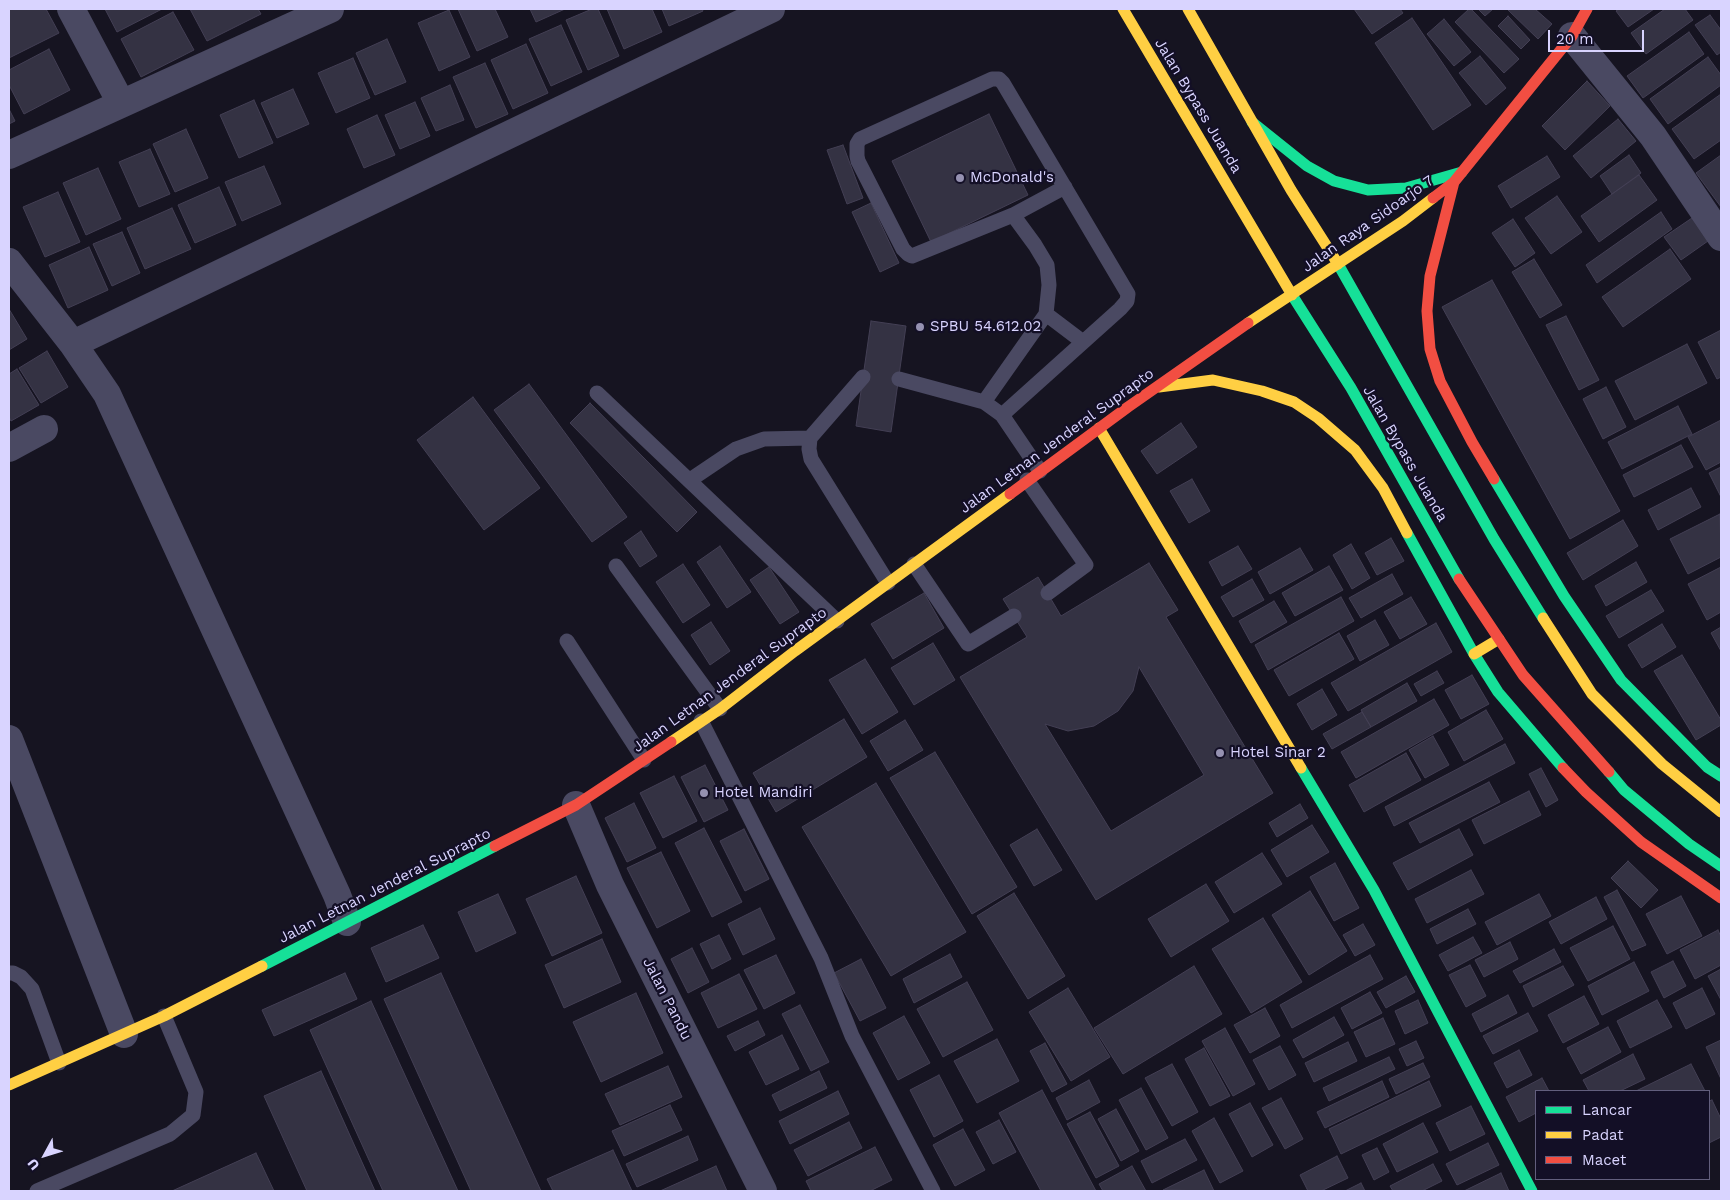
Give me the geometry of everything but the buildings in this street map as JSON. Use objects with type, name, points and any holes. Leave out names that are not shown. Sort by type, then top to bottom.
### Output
[{"type":"main road","name":"Jalan Bypass Juanda","points":[[1123,9],[1292,296],[1350,388],[1460,580],[1523,675],[1541,698],[1624,790],[1690,844],[1721,866]]},
{"type":"main road","points":[[1188,9],[1291,190],[1338,264],[1494,539],[1570,662],[1592,694],[1662,764],[1721,812]]},
{"type":"main road","name":"Jalan Raya Sidoarjo 7","points":[[1292,296],[1402,222],[1458,177],[1572,36],[1587,9]]},
{"type":"main road","points":[[1252,122],[1307,166],[1334,181],[1368,190],[1406,188],[1458,177],[1430,276],[1427,311],[1430,350],[1440,381],[1472,442],[1564,596],[1621,680],[1707,767],[1721,776]]},
{"type":"main road","name":"Jalan Letnan Jenderal Suprapto","points":[[9,1085],[164,1016],[576,805],[720,709],[837,620],[1099,428],[1229,336],[1292,296]]},
{"type":"main road","points":[[1156,387],[1213,380],[1262,391],[1294,402],[1318,418],[1355,450],[1383,488],[1474,654],[1498,692],[1549,753],[1586,792],[1641,842],[1721,898]]},
{"type":"main road","points":[[1099,428],[1374,890],[1532,1191]]},
{"type":"main road","points":[[1474,654],[1499,639]]},
{"type":"street","points":[[71,9],[121,103]]},
{"type":"street","points":[[9,155],[121,103],[284,18],[330,9]]},
{"type":"street","points":[[73,344],[771,9]]},
{"type":"street","points":[[1572,36],[1653,136],[1721,237]]},
{"type":"street","points":[[9,262],[73,344],[107,394],[337,895],[347,922]]},
{"type":"street","points":[[9,448],[44,429]]},
{"type":"street","points":[[9,739],[124,1034]]},
{"type":"street","name":"Jalan Pandu","points":[[576,805],[610,885],[763,1191]]},
{"type":"lane","points":[[1002,415],[1120,309],[1127,301],[1128,294],[1065,187],[1003,83],[999,80],[987,80],[860,139],[857,144],[858,161],[903,249],[912,256],[1013,215],[1065,187]]},
{"type":"lane","points":[[984,402],[1046,314],[1047,265],[1013,215]]},
{"type":"lane","points":[[1046,314],[1083,342]]},
{"type":"lane","points":[[863,377],[810,438],[809,449],[811,459],[888,583]]},
{"type":"lane","points":[[899,378],[984,402],[1002,415],[1040,471]]},
{"type":"lane","points":[[597,393],[837,620]]},
{"type":"lane","points":[[690,480],[736,449],[764,439],[810,438]]},
{"type":"lane","points":[[1027,480],[1086,566],[1048,593]]},
{"type":"lane","points":[[914,564],[968,644],[1014,616]]},
{"type":"lane","points":[[616,566],[720,709]]},
{"type":"lane","points":[[568,641],[644,760]]},
{"type":"lane","points":[[701,721],[821,958],[852,1036],[933,1191]]},
{"type":"lane","points":[[9,973],[22,976],[32,989],[59,1063]]},
{"type":"lane","points":[[38,1191],[170,1134],[194,1115],[196,1092],[164,1016]]},
{"type":"traffic: fast","points":[[1252,122],[1307,166],[1334,181],[1368,190],[1406,188],[1462,172]]},
{"type":"traffic: fast","points":[[1338,264],[1494,539],[1543,618]]},
{"type":"traffic: fast","points":[[1292,295],[1351,388],[1459,579]]},
{"type":"traffic: fast","points":[[1494,479],[1564,596],[1621,680],[1707,767],[1721,776]]},
{"type":"traffic: fast","points":[[1407,533],[1474,654],[1498,692],[1563,768]]},
{"type":"traffic: fast","points":[[1301,768],[1374,890],[1532,1191]]},
{"type":"traffic: fast","points":[[1609,772],[1624,790],[1689,844],[1721,866]]},
{"type":"traffic: fast","points":[[262,966],[495,846]]},
{"type":"traffic: slow","points":[[1123,9],[1292,295]]},
{"type":"traffic: slow","points":[[1188,9],[1291,190],[1338,264]]},
{"type":"traffic: slow","points":[[1248,323],[1403,221],[1433,198]]},
{"type":"traffic: slow","points":[[1159,387],[1213,380],[1262,391],[1294,402],[1318,418],[1355,450],[1383,488],[1407,533]]},
{"type":"traffic: slow","points":[[1099,428],[1301,768]]},
{"type":"traffic: slow","points":[[671,742],[720,709],[795,651],[1010,494]]},
{"type":"traffic: slow","points":[[1543,618],[1592,694],[1662,764],[1721,812]]},
{"type":"traffic: slow","points":[[1474,654],[1499,639]]},
{"type":"traffic: slow","points":[[9,1085],[164,1016],[262,966]]},
{"type":"traffic: jam","points":[[1433,198],[1454,182],[1572,36],[1587,9]]},
{"type":"traffic: jam","points":[[1454,182],[1430,276],[1427,311],[1430,349],[1440,381],[1494,479]]},
{"type":"traffic: jam","points":[[1010,494],[1128,407],[1248,323]]},
{"type":"traffic: jam","points":[[1459,579],[1523,675],[1609,772]]},
{"type":"traffic: jam","points":[[495,846],[576,805],[671,742]]},
{"type":"traffic: jam","points":[[1563,768],[1586,792],[1641,842],[1721,898]]},
{"type":"place","name":"McDonald's","points":[[960,178]]},
{"type":"place","name":"SPBU 54.612.02","points":[[920,327]]},
{"type":"place","name":"Hotel Sinar 2","points":[[1220,753]]},
{"type":"place","name":"Hotel Mandiri","points":[[704,793]]}]
